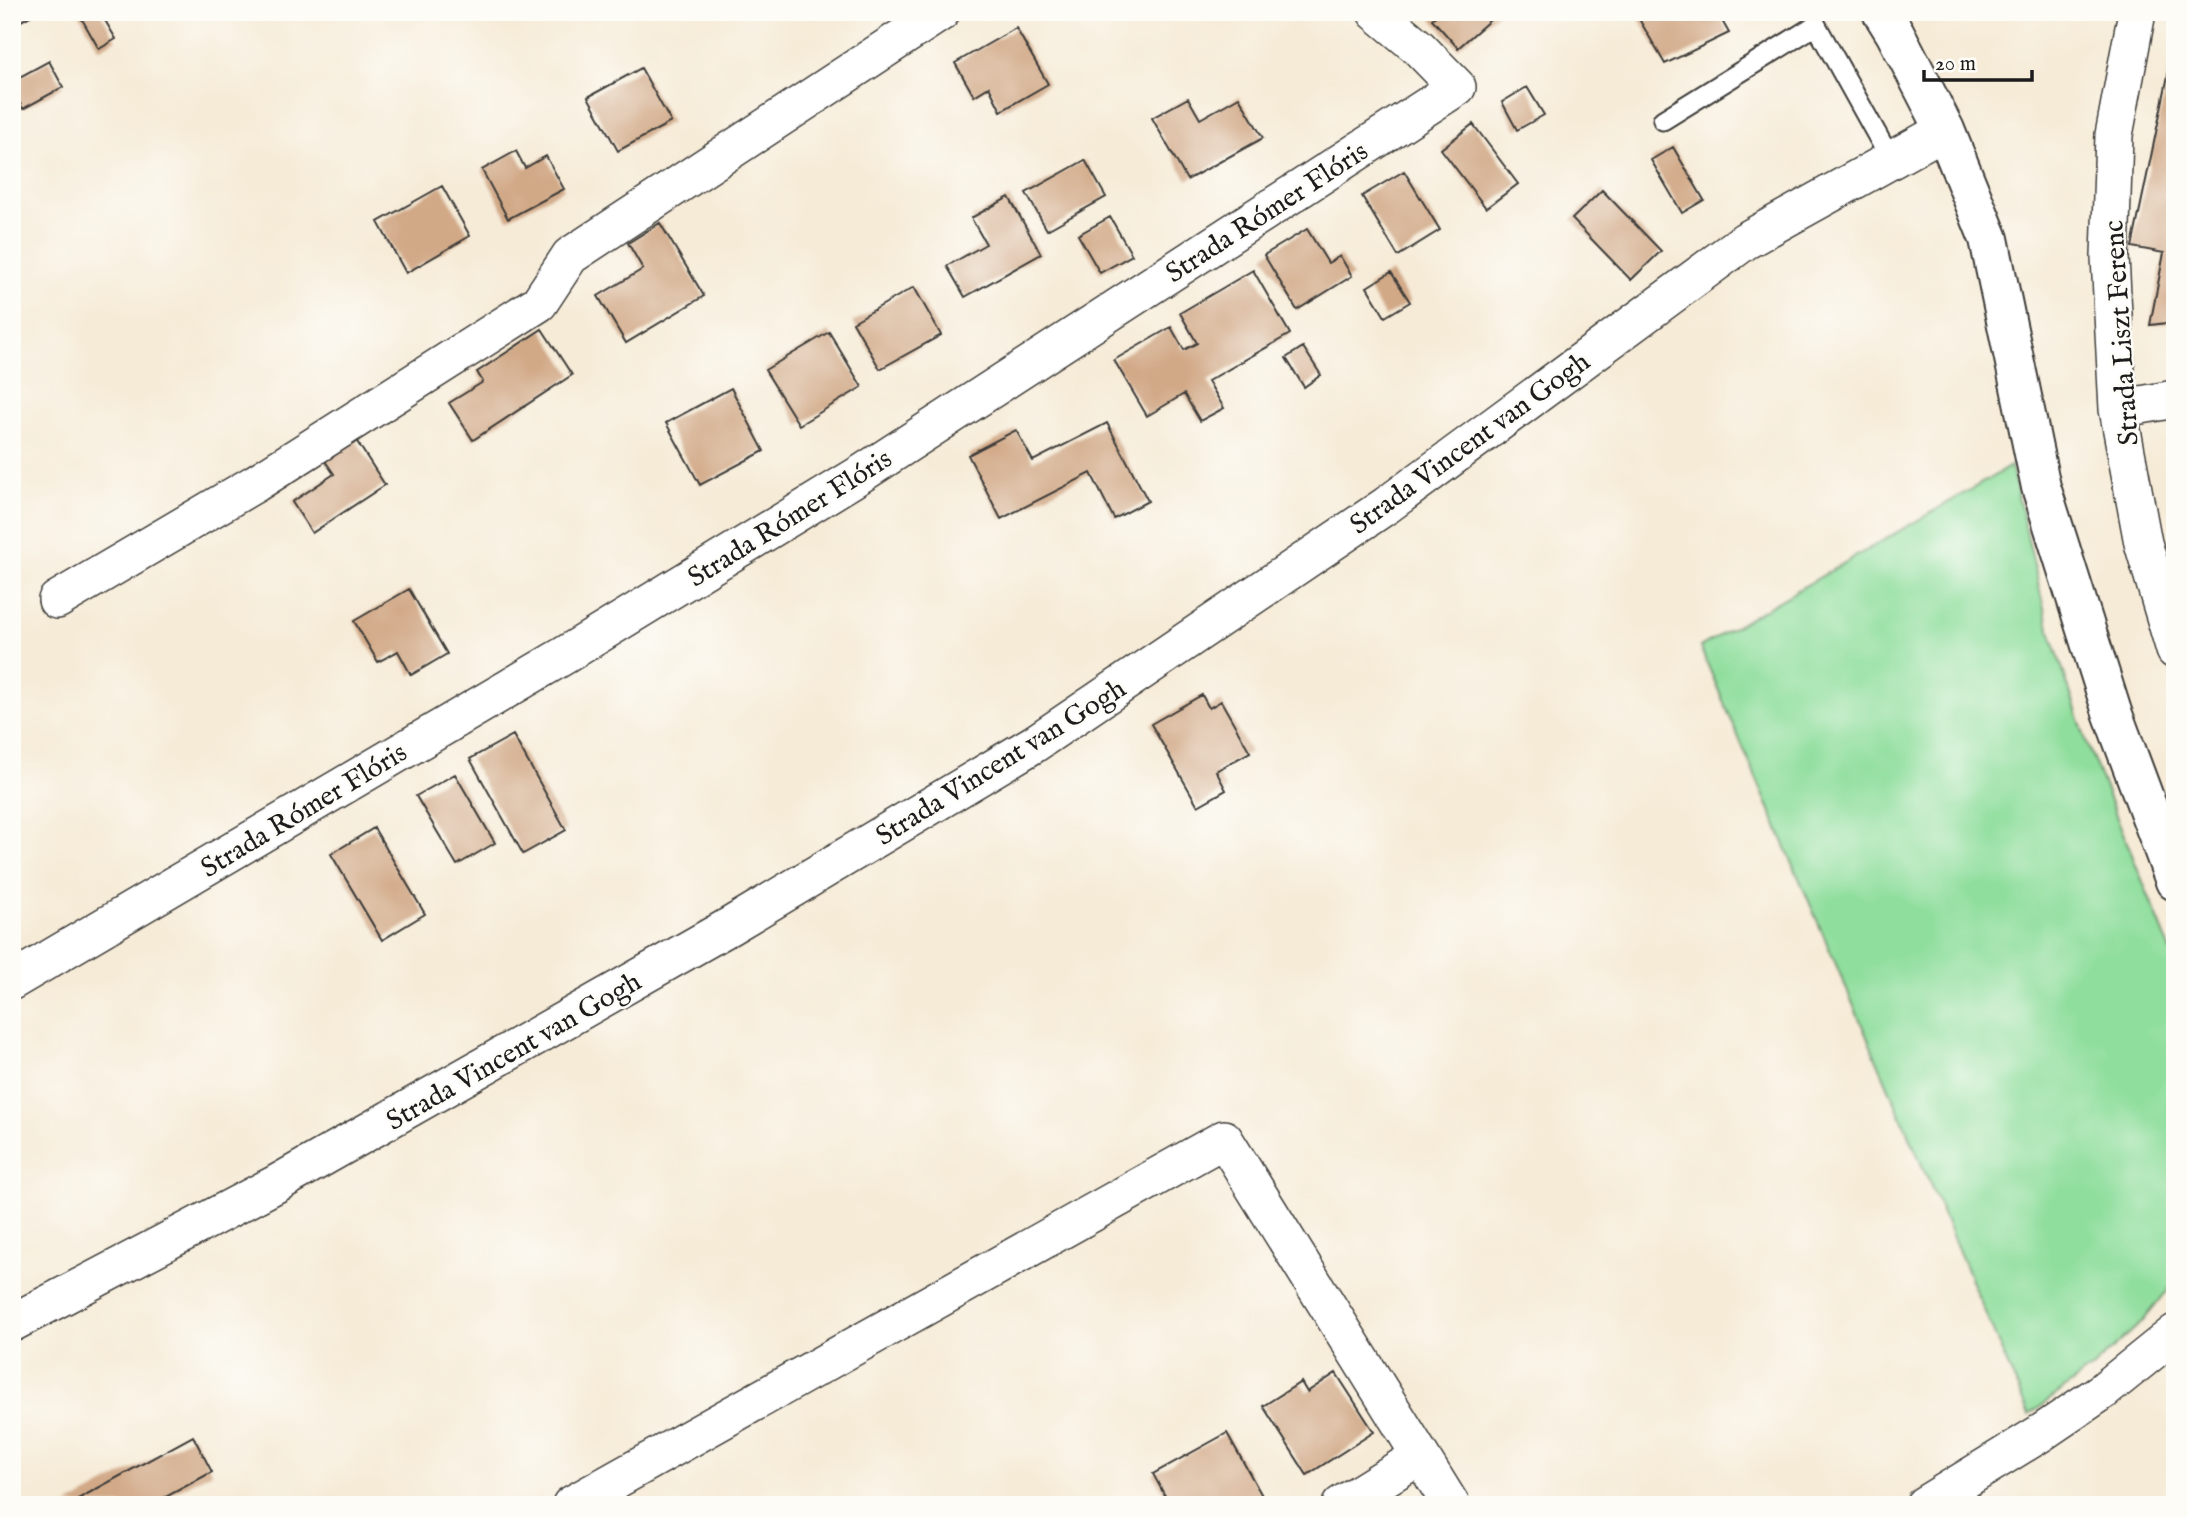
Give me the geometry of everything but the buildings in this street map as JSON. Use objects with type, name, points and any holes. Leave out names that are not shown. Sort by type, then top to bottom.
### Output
[{"type":"street","points":[[57,600],[256,483],[539,303],[570,256],[941,12]]},
{"type":"street","name":"Strada Rómer Flóris","points":[[12,981],[565,655],[864,472],[1457,87],[1418,47],[1376,12]]},
{"type":"street","points":[[1882,12],[1945,130],[1989,239],[2041,487],[2112,712],[2175,881]]},
{"type":"street","name":"Strada Liszt Ferenc","points":[[2137,12],[2114,135],[2110,257],[2118,409],[2143,542],[2175,650]]},
{"type":"street","name":"Strada Vincent van Gogh","points":[[12,1323],[276,1184],[730,926],[1034,744],[1387,505],[1745,241],[1945,130]]},
{"type":"street","points":[[2118,409],[2175,399]]},
{"type":"street","points":[[571,1505],[1224,1139],[1451,1505]]},
{"type":"street","points":[[1924,1505],[2052,1426],[2103,1391],[2171,1333]]},
{"type":"street","points":[[1341,1505],[1420,1456]]},
{"type":"lane","points":[[1663,120],[1816,25],[1891,160]]},
{"type":"green space","points":[[2011,466],[2047,621],[2087,744],[2175,961],[2175,1281],[2143,1321],[2092,1368],[2029,1415],[1700,647]]}]
